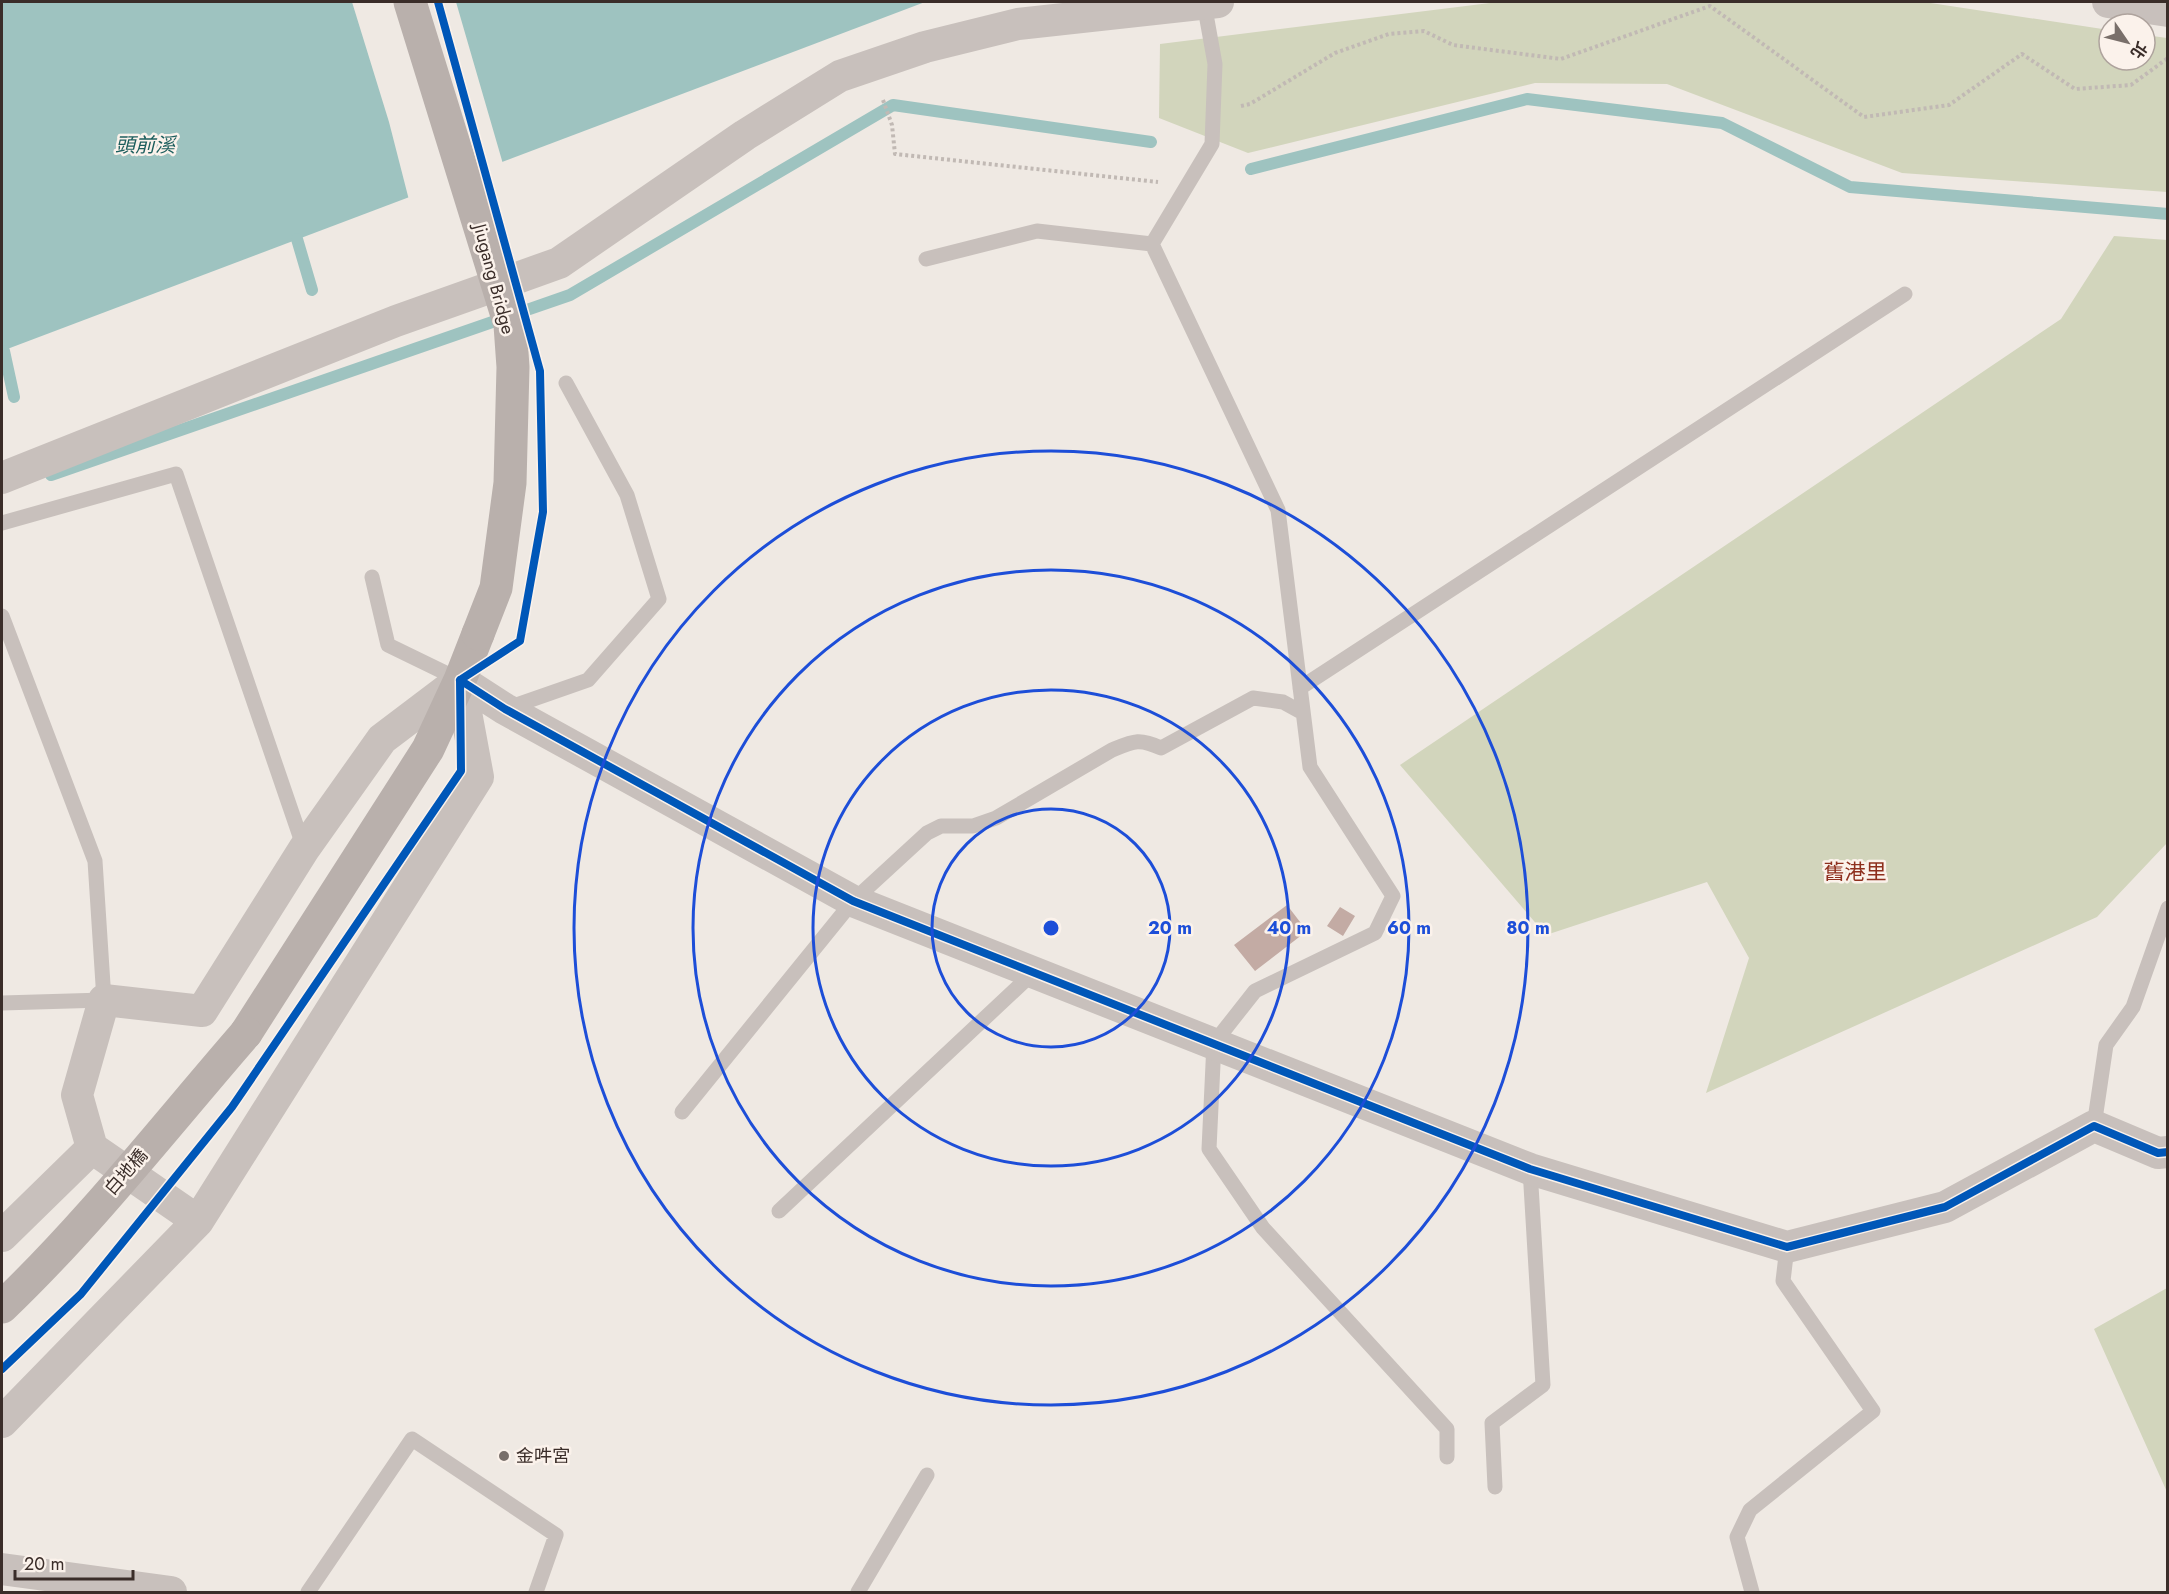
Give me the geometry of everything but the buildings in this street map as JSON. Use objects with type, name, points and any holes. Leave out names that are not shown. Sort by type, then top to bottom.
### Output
[{"type":"main road","name":"Jiugang Bridge","points":[[410,2],[510,325],[513,367],[510,483],[496,588],[460,680]]},
{"type":"main road","name":"白地橋","points":[[2,1307],[25,1285],[112,1189],[246,1032],[428,749],[460,680]]},
{"type":"street","points":[[2,478],[396,321],[559,263],[745,135],[840,76],[925,47],[1018,24],[1211,2]]},
{"type":"street","points":[[2108,2],[2168,11]]},
{"type":"street","points":[[460,680],[505,709],[853,901],[1530,1169],[1787,1247],[1945,1207],[2094,1125],[2158,1153],[2168,1152]]},
{"type":"street","points":[[198,1221],[92,1148],[77,1095],[104,1000],[202,1011],[304,849],[382,739],[460,680]]},
{"type":"street","points":[[2,1422],[198,1221],[478,777],[460,680]]},
{"type":"street","points":[[2,1236],[92,1148]]},
{"type":"street","points":[[2,1569],[171,1593]]},
{"type":"lane","points":[[1152,244],[1212,144],[1215,64],[1211,2]]},
{"type":"lane","points":[[926,259],[1037,231],[1152,244]]},
{"type":"lane","points":[[1152,244],[1278,510],[1310,767],[1393,896],[1375,933],[1255,991],[1214,1043],[1209,1149],[1263,1228],[1446,1429],[1447,1457]]},
{"type":"lane","points":[[1300,688],[1905,294]]},
{"type":"lane","points":[[505,709],[588,680],[659,599],[627,495],[566,383]]},
{"type":"lane","points":[[2,523],[176,474],[304,849]]},
{"type":"lane","points":[[372,577],[388,645],[460,680]]},
{"type":"lane","points":[[2,616],[95,861],[104,1000],[2,1002]]},
{"type":"lane","points":[[682,1112],[853,901],[927,833],[941,826],[973,826],[996,818],[1112,750],[1144,740],[1161,748],[1253,698],[1283,702],[1304,713]]},
{"type":"lane","points":[[2094,1125],[2106,1045],[2133,1006],[2168,908]]},
{"type":"lane","points":[[779,1211],[1034,972]]},
{"type":"lane","points":[[1495,1487],[1491,1422],[1543,1385],[1530,1169]]},
{"type":"lane","points":[[1752,1593],[1737,1538],[1750,1510],[1873,1411],[1783,1281],[1787,1247]]},
{"type":"lane","points":[[308,1593],[412,1439],[556,1535],[537,1593]]},
{"type":"lane","points":[[858,1593],[927,1474]]},
{"type":"path","points":[[1213,111],[1250,104],[1335,53],[1389,34],[1424,32],[1453,45],[1561,59],[1710,6],[1864,117],[1949,105],[2022,54],[2075,89],[2131,85],[2168,58]]},
{"type":"path","points":[[892,125],[895,154],[1187,185]]},
{"type":"green space","points":[[1498,2],[1924,2],[2097,28],[2097,72],[2157,72],[2157,37],[2167,38],[2167,192],[1902,173],[1667,84],[1535,83],[1248,153],[1159,118],[1160,44]]},
{"type":"green space","points":[[2114,236],[2167,240],[2167,843],[2097,917],[1706,1093],[1749,958],[1707,882],[1546,935],[1400,765],[2061,319]]},
{"type":"green space","points":[[2167,1288],[2167,1492],[2094,1329]]},
{"type":"water","name":"頭前溪","points":[[2,2],[925,2],[2,351]]},
{"type":"pier","points":[[352,2],[456,2],[503,164],[409,200],[389,122]]},
{"type":"waterway","points":[[1251,169],[1527,99],[1722,123],[1850,187],[2168,214]]},
{"type":"waterway","points":[[51,475],[570,295],[893,105],[1151,142]]},
{"type":"waterway","points":[[297,239],[312,290]]},
{"type":"waterway","points":[[4,351],[14,397]]},
{"type":"cycle path","points":[[2,1369],[81,1294],[232,1107],[461,771],[460,680],[520,641],[543,512],[540,371],[438,2]]},
{"type":"cycle path","points":[[460,680],[505,709],[853,901],[1530,1169],[1787,1247],[1945,1207],[2094,1126],[2158,1153],[2168,1152]]},
{"type":"place","name":"金吽宮","points":[[504,1456]]},
{"type":"district","name":"舊港里","points":[[1855,872]]}]
